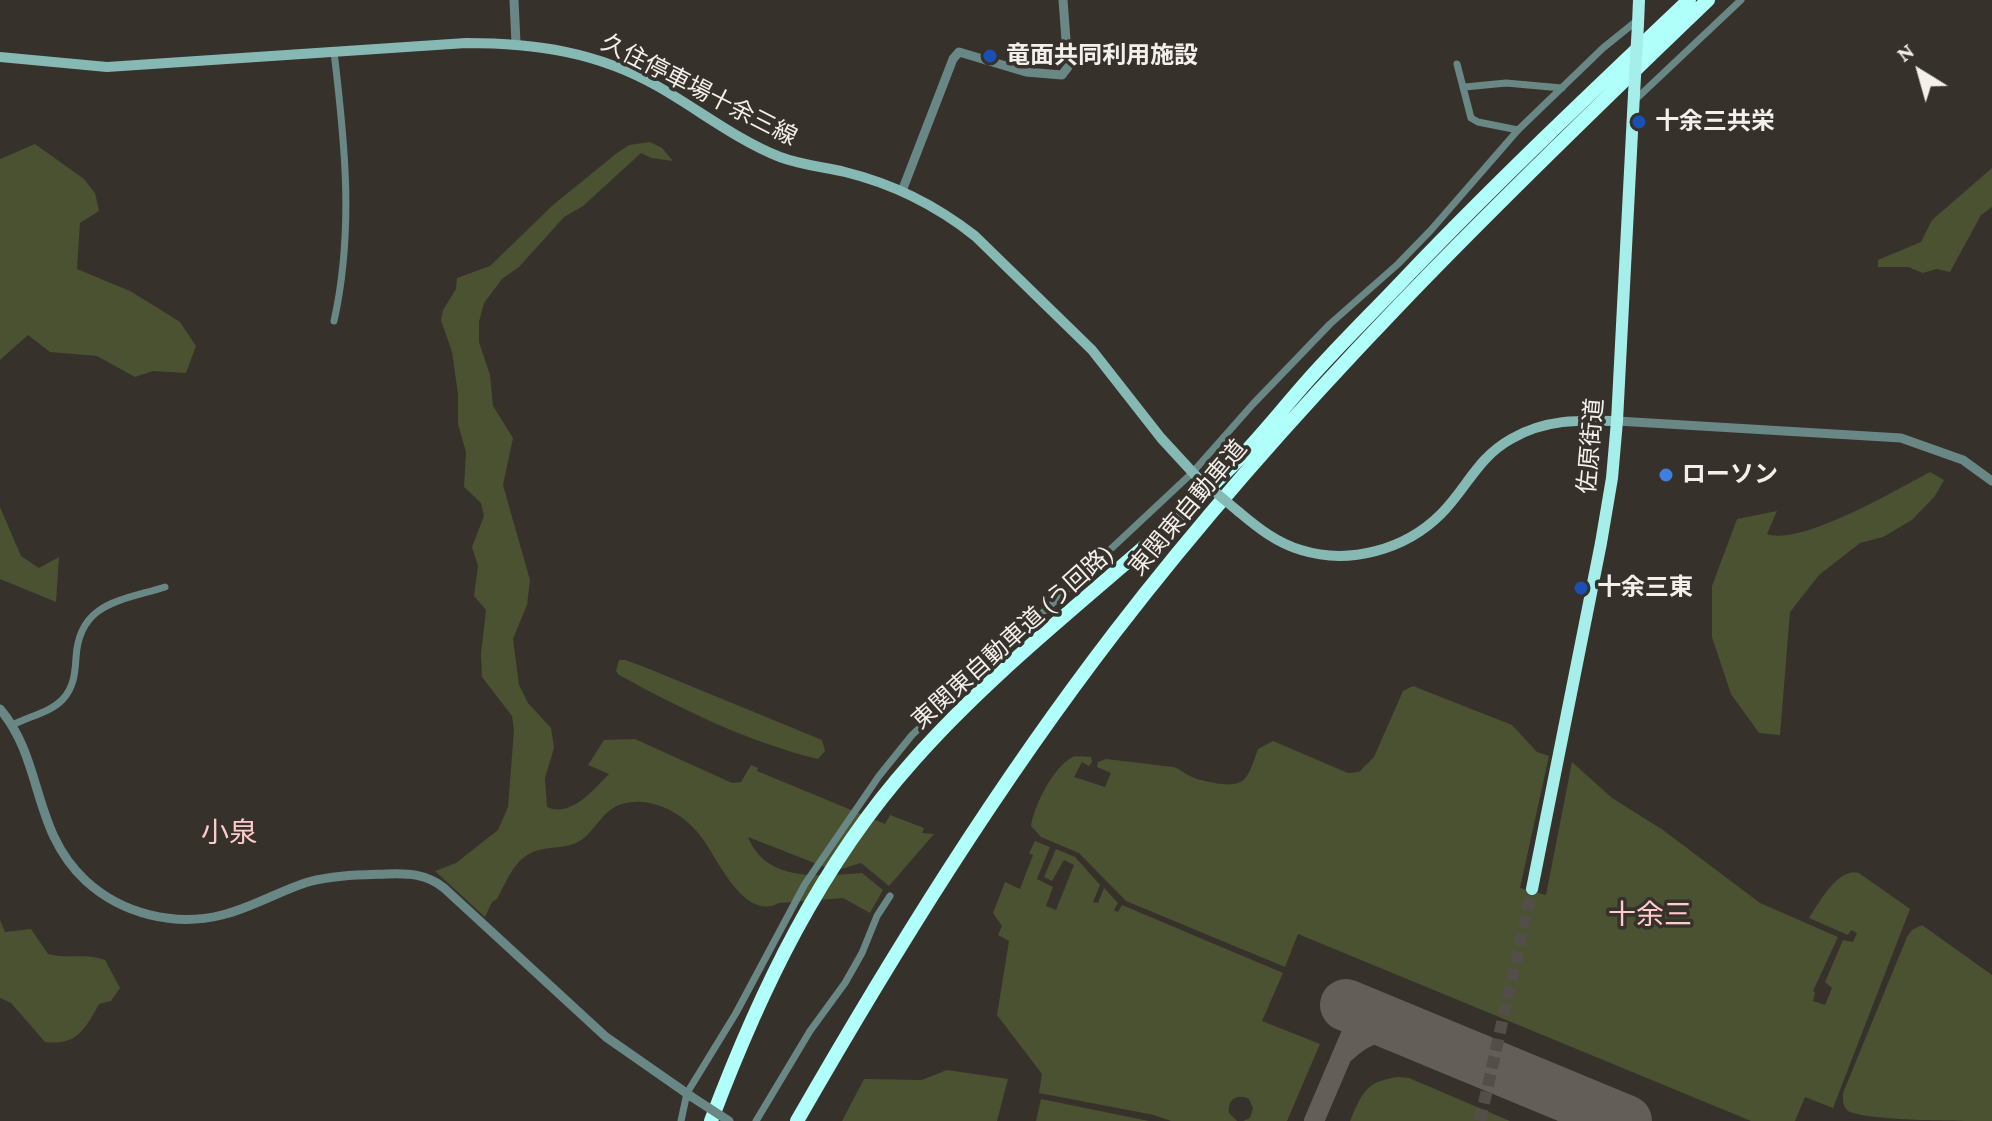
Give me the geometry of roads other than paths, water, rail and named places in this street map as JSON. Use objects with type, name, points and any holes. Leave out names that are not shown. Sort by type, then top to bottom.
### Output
[{"type":"highway","name":"佐原街道","points":[[1532,889],[1608,508],[1617,421],[1639,0]]},
{"type":"highway","points":[[1689,5],[1709,0]]},
{"type":"highway","name":"東関東自動車道","points":[[1237,460],[1310,378],[1416,268],[1660,28],[1689,5]]},
{"type":"highway","name":"東関東自動車道","points":[[797,1121],[901,942],[985,811],[1100,652],[1176,556],[1296,415],[1689,5]]},
{"type":"highway","name":"東関東自動車道 (う回路)","points":[[711,1121],[769,980],[805,913],[872,811],[912,761],[999,673],[1179,516],[1237,460]]},
{"type":"main road","name":"久住停車場十余三線","points":[[0,57],[107,67],[466,43],[516,43],[567,50],[597,59],[656,86],[754,146],[783,158],[847,173],[902,191],[930,205],[975,236],[1092,350],[1169,448],[1194,474],[1270,536],[1299,550],[1334,556],[1380,550],[1412,537],[1438,517],[1479,464],[1510,439],[1554,422],[1617,421]]},
{"type":"street","points":[[514,0],[516,43]]},
{"type":"street","points":[[902,191],[953,59],[959,52],[1026,72],[1062,75],[1066,72],[1063,0]]},
{"type":"street","points":[[1634,97],[1741,0]]},
{"type":"street","points":[[681,1121],[690,1095],[805,884],[879,776],[912,735],[1194,474],[1330,324],[1398,264],[1449,210],[1518,130],[1638,22]]},
{"type":"street","points":[[334,52],[348,213],[334,321]]},
{"type":"street","points":[[1457,64],[1465,87],[1469,114],[1474,121],[1518,130]]},
{"type":"street","points":[[1465,87],[1506,83],[1562,88]]},
{"type":"street","points":[[1617,421],[1901,438],[1953,456],[1992,481]]},
{"type":"street","points":[[13,725],[49,710],[67,695],[75,676],[80,634],[93,613],[105,606],[165,587]]},
{"type":"street","points":[[0,709],[13,725],[24,748],[46,823],[57,847],[87,881],[114,901],[160,917],[197,919],[223,915],[308,882],[408,874],[429,878],[452,895],[606,1037],[729,1121]]},
{"type":"street","points":[[756,1121],[810,1031],[845,983],[890,896]]},
{"type":"tunnel","points":[[1480,1121],[1532,889]]},
{"type":"place","name":"竜面共同利用施設","points":[[990,56]]},
{"type":"place","name":"十余三共栄","points":[[1639,122]]},
{"type":"place","name":"ローソン","points":[[1666,475]]},
{"type":"place","name":"十余三東","points":[[1581,588]]},
{"type":"district","name":"小泉","points":[[229,833]]},
{"type":"district","name":"十余三","points":[[1650,915]]}]
